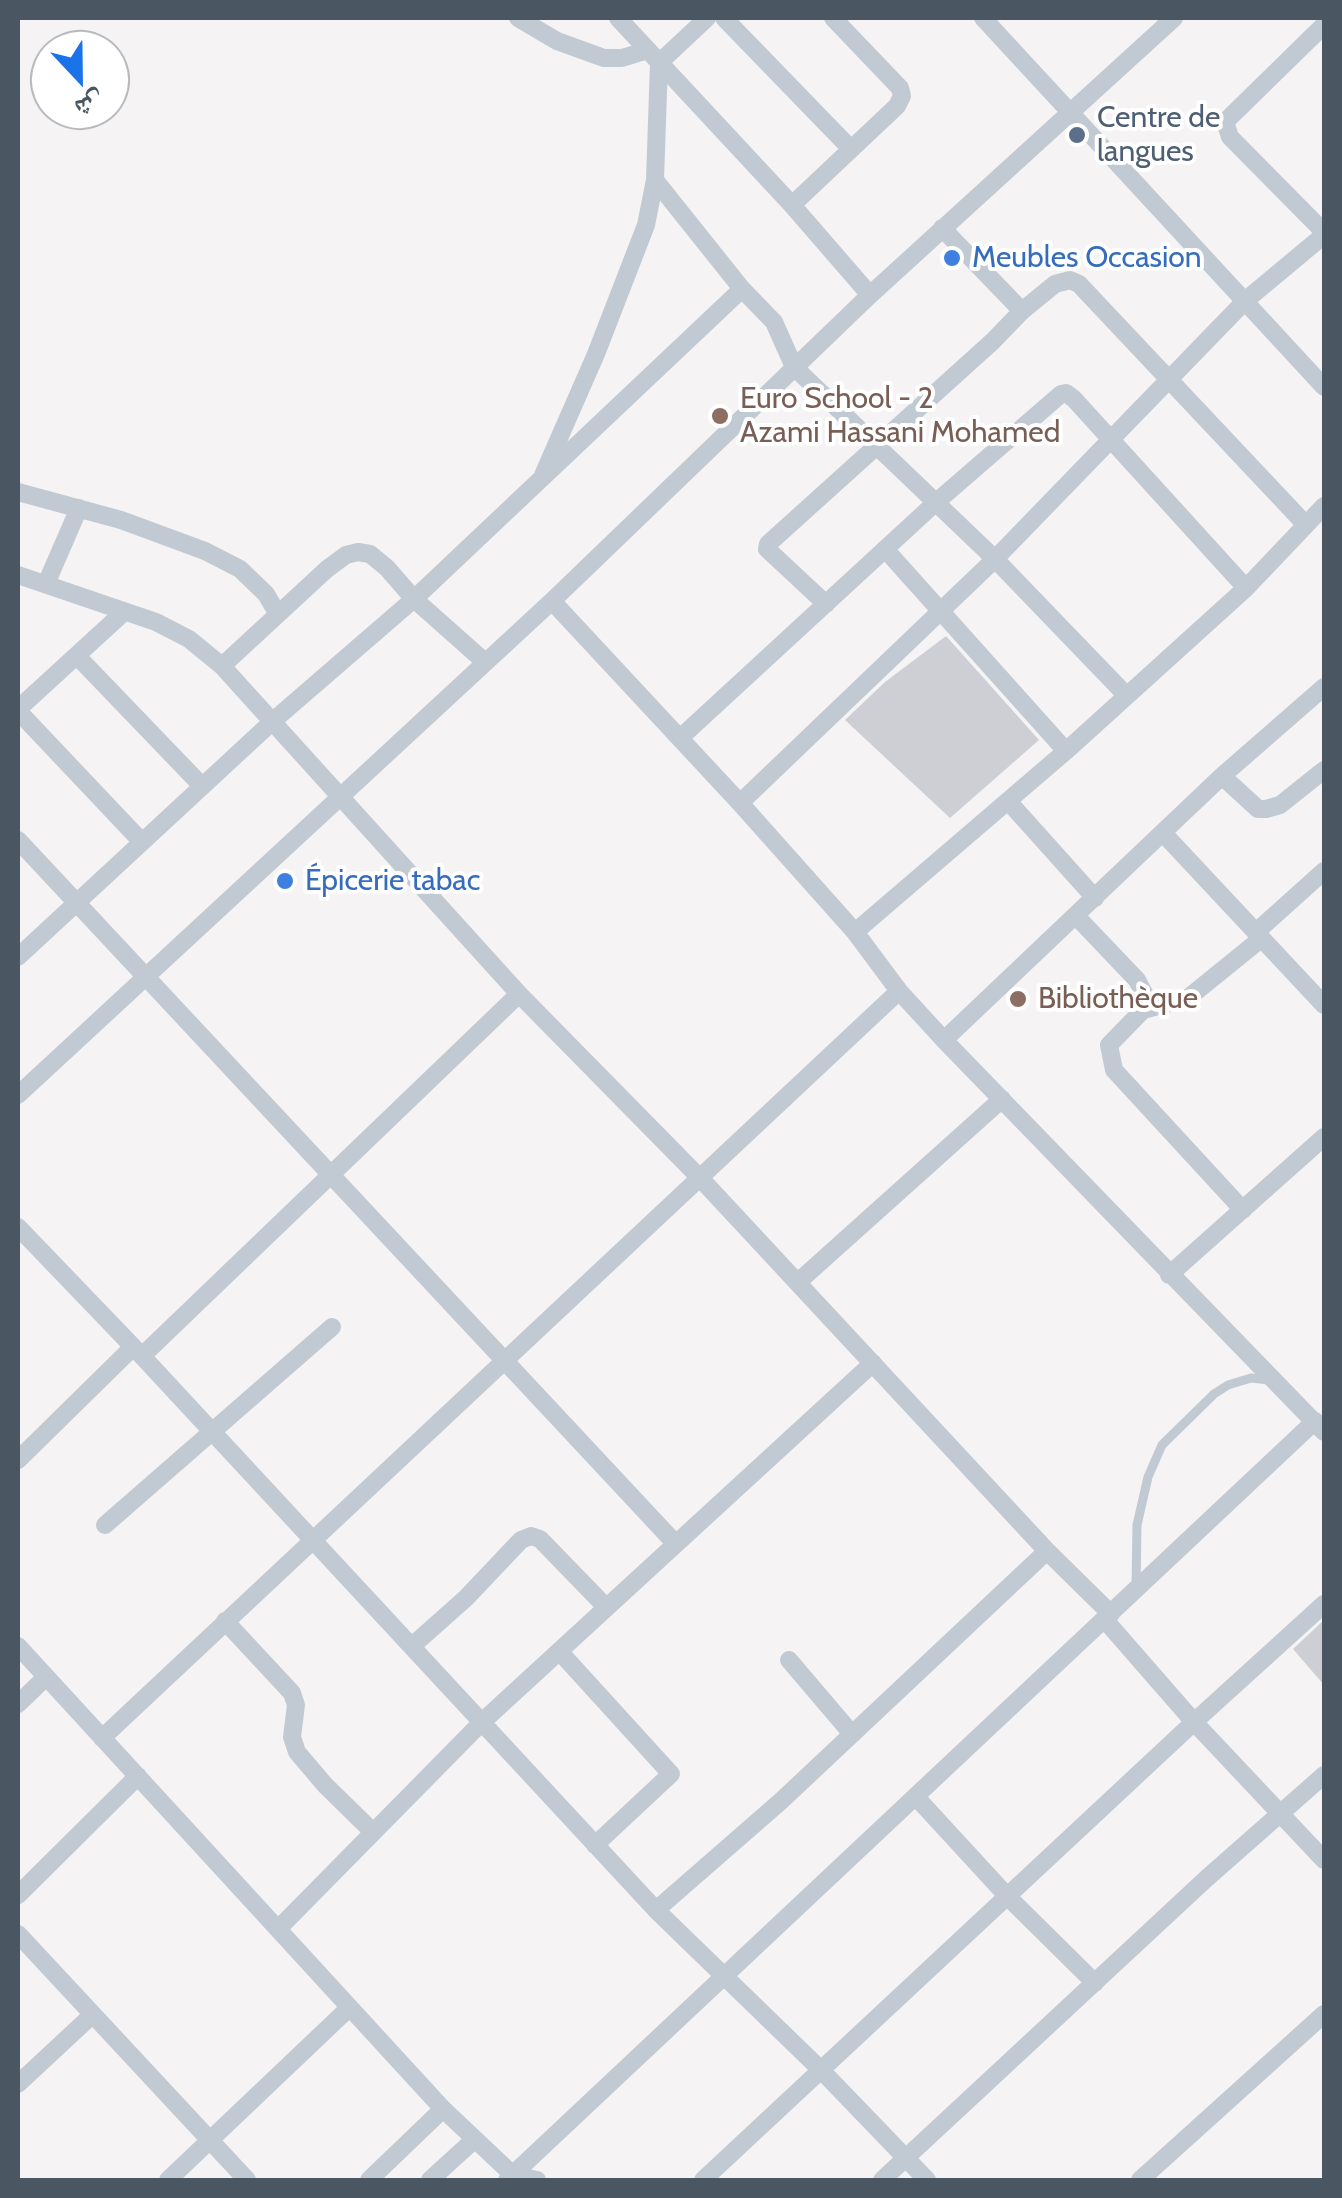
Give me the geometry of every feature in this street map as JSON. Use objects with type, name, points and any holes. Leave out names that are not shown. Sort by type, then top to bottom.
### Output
[{"type":"street","points":[[518,18],[557,41],[604,58],[653,56],[707,18]]},
{"type":"street","points":[[618,18],[870,295]]},
{"type":"street","points":[[724,18],[850,148]]},
{"type":"street","points":[[792,205],[897,106],[902,96],[900,88],[833,18]]},
{"type":"street","points":[[984,18],[1324,386]]},
{"type":"street","points":[[18,1095],[486,662],[870,295],[1174,18]]},
{"type":"street","points":[[740,803],[995,560],[1246,300],[1324,234],[1230,137],[1226,125],[1324,25]]},
{"type":"street","points":[[541,481],[646,225],[656,180],[653,56]]},
{"type":"street","points":[[656,180],[742,289],[774,322],[794,367],[995,560],[1127,696]]},
{"type":"street","points":[[942,228],[1022,311]]},
{"type":"street","points":[[826,604],[767,546],[994,341],[1022,311],[1055,284],[1070,280],[1079,284],[1306,525]]},
{"type":"street","points":[[18,957],[541,481],[742,289]]},
{"type":"street","points":[[680,738],[1057,396],[1070,395],[1246,588]]},
{"type":"street","points":[[18,492],[79,508],[204,551],[240,569],[266,594],[277,614]]},
{"type":"street","points":[[854,932],[1127,696],[1246,588],[1324,506]]},
{"type":"street","points":[[46,584],[79,508]]},
{"type":"street","points":[[885,549],[1066,751]]},
{"type":"street","points":[[222,666],[327,569],[358,552],[370,554],[387,568],[414,598],[486,662]]},
{"type":"street","points":[[18,576],[156,622],[189,638],[222,666],[342,794],[519,994],[701,1179],[1108,1617],[1194,1722],[1324,1860]]},
{"type":"street","points":[[511,2179],[1136,1590],[1322,1422],[1170,1276],[944,1040],[740,803],[552,600]]},
{"type":"street","points":[[124,612],[18,710],[142,842]]},
{"type":"street","points":[[77,656],[202,786]]},
{"type":"street","points":[[944,1040],[1222,776],[1324,687]]},
{"type":"street","points":[[1222,776],[1258,808],[1266,809],[1280,805],[1324,770]]},
{"type":"street","points":[[1008,801],[1095,898]]},
{"type":"street","points":[[1163,833],[1324,1004]]},
{"type":"street","points":[[18,840],[675,1543]]},
{"type":"street","points":[[1243,1210],[1114,1070],[1109,1045],[1143,1010],[1188,998],[1324,871]]},
{"type":"street","points":[[1076,916],[1144,988],[1143,1010]]},
{"type":"street","points":[[102,1738],[899,991]]},
{"type":"street","points":[[18,1460],[330,1174],[519,994]]},
{"type":"street","points":[[798,1282],[1002,1100]]},
{"type":"street","points":[[1170,1276],[1324,1137]]},
{"type":"street","points":[[18,1227],[138,1351],[656,1910],[821,2070],[927,2180]]},
{"type":"street","points":[[105,1524],[332,1327]]},
{"type":"street","points":[[279,1928],[482,1722],[873,1363]]},
{"type":"street","points":[[412,1646],[466,1598],[521,1540],[530,1536],[540,1539],[606,1607]]},
{"type":"street","points":[[656,1910],[852,1734],[1046,1551]]},
{"type":"street","points":[[702,2180],[1324,1604]]},
{"type":"street","points":[[225,1621],[292,1693],[296,1705],[292,1737],[297,1752],[325,1786],[373,1832]]},
{"type":"street","points":[[18,1646],[443,2110],[511,2179],[537,2180]]},
{"type":"street","points":[[558,1651],[671,1774],[596,1845]]},
{"type":"street","points":[[789,1660],[852,1734]]},
{"type":"street","points":[[18,1704],[46,1677]]},
{"type":"street","points":[[882,2180],[1324,1775]]},
{"type":"street","points":[[18,1895],[138,1776]]},
{"type":"street","points":[[916,1797],[1008,1897],[1095,1983]]},
{"type":"street","points":[[18,1934],[247,2180]]},
{"type":"street","points":[[168,2180],[349,2008]]},
{"type":"street","points":[[1140,2180],[1324,2014]]},
{"type":"street","points":[[18,2084],[91,2016]]},
{"type":"street","points":[[369,2180],[443,2110]]},
{"type":"street","points":[[430,2180],[475,2139]]},
{"type":"lane","points":[[1136,1590],[1137,1525],[1148,1477],[1162,1446],[1228,1385],[1251,1378],[1277,1382]]},
{"type":"building","points":[[946,636],[1039,740],[950,818],[845,720],[885,682]]},
{"type":"building","points":[[1324,1620],[1324,1685],[1293,1649]]},
{"type":"place","name":"Centre de langues","points":[[1077,135]]},
{"type":"place","name":"Meubles Occasion","points":[[952,258]]},
{"type":"place","name":"Euro School - 2 Azami Hassani Mohamed","points":[[720,416]]},
{"type":"place","name":"Épicerie tabac","points":[[285,881]]},
{"type":"place","name":"Bibliothèque","points":[[1018,999]]}]
